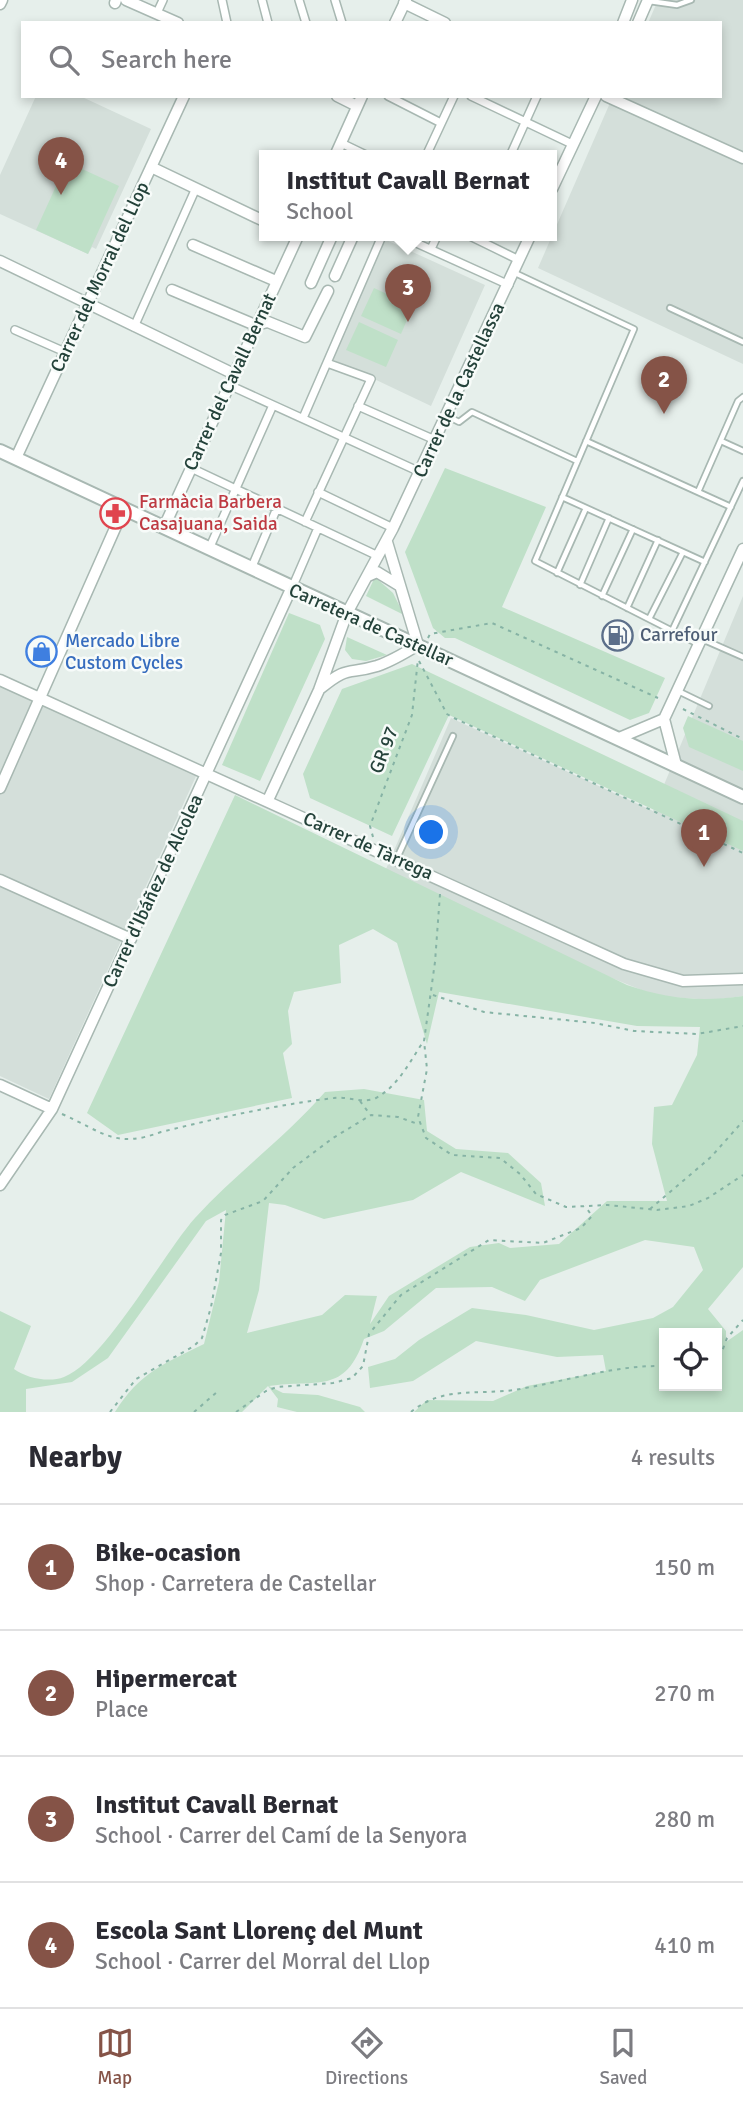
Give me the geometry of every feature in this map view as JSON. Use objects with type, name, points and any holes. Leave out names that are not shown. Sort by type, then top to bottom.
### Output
[{"type":"street","points":[[127,0],[158,17],[163,0]]},
{"type":"street","points":[[222,0],[227,21]]},
{"type":"street","points":[[262,0],[267,21]]},
{"type":"street","points":[[299,0],[305,21]]},
{"type":"street","points":[[335,0],[341,21]]},
{"type":"street","points":[[624,21],[632,0]]},
{"type":"street","points":[[639,21],[648,0]]},
{"type":"street","points":[[396,21],[405,1],[441,21]]},
{"type":"street","name":"Carrer del Morral del Llop","points":[[16,458],[183,98]]},
{"type":"street","points":[[392,98],[441,123]]},
{"type":"street","points":[[429,150],[453,98]]},
{"type":"street","points":[[513,150],[536,98]]},
{"type":"street","points":[[557,176],[595,98]]},
{"type":"street","points":[[610,98],[743,158]]},
{"type":"street","points":[[482,99],[572,144]]},
{"type":"street","points":[[338,150],[360,101]]},
{"type":"street","points":[[341,144],[354,150]]},
{"type":"street","points":[[151,167],[259,219]]},
{"type":"street","points":[[134,327],[196,188]]},
{"type":"street","name":"Carrer del Cavall Bernat","points":[[164,527],[295,241]]},
{"type":"street","points":[[311,283],[330,241]]},
{"type":"street","points":[[335,276],[351,241]]},
{"type":"street","points":[[303,418],[380,241]]},
{"type":"street","points":[[413,241],[509,285]]},
{"type":"street","points":[[431,249],[435,241]]},
{"type":"street","points":[[480,241],[519,260]]},
{"type":"street","name":"Carrer de la Castellassa","points":[[268,800],[319,690],[338,645],[347,613],[368,576],[376,555],[387,542],[528,241]]},
{"type":"street","points":[[193,245],[276,281]]},
{"type":"street","points":[[0,261],[134,327],[273,405],[420,472]]},
{"type":"street","points":[[172,290],[255,325],[268,322],[305,337],[328,291]]},
{"type":"street","points":[[15,330],[65,352]]},
{"type":"street","points":[[305,522],[371,379],[327,363]]},
{"type":"street","points":[[209,549],[273,405]]},
{"type":"street","points":[[358,406],[435,440]]},
{"type":"street","name":"Carretera de Castellar","points":[[0,451],[347,613],[420,650],[619,738],[743,797]]},
{"type":"street","points":[[191,468],[376,555]]},
{"type":"street","points":[[318,492],[393,528]]},
{"type":"street","points":[[0,788],[124,508]]},
{"type":"street","points":[[251,569],[277,508]]},
{"type":"street","points":[[291,589],[318,528]]},
{"type":"street","points":[[319,690],[339,673],[352,668],[376,666],[420,650],[387,542]]},
{"type":"street","points":[[676,765],[664,719],[743,549]]},
{"type":"street","points":[[368,576],[377,572],[401,587]]},
{"type":"street","name":"Carrer d'Ibáñez de Alcolea","points":[[0,1185],[52,1109],[291,589]]},
{"type":"street","points":[[338,645],[342,661],[352,668]]},
{"type":"street","name":"Carrer de Tàrrega","points":[[0,680],[643,971],[696,982],[743,979]]},
{"type":"street","points":[[619,738],[664,719]]},
{"type":"street","points":[[0,880],[131,939]]},
{"type":"street","points":[[0,1085],[52,1109]]},
{"type":"lane","points":[[648,0],[677,5],[691,0]]},
{"type":"lane","points":[[514,272],[634,329],[534,558],[557,573],[671,631],[743,657]]},
{"type":"lane","points":[[670,308],[743,342]]},
{"type":"lane","points":[[698,492],[738,401],[743,397]]},
{"type":"lane","points":[[447,416],[459,422],[472,412],[577,461]]},
{"type":"lane","points":[[586,441],[731,507]]},
{"type":"lane","points":[[721,441],[743,451]]},
{"type":"lane","points":[[671,631],[743,481]]},
{"type":"lane","points":[[562,497],[705,562]]},
{"type":"lane","points":[[557,573],[586,508]]},
{"type":"lane","points":[[580,585],[609,518]]},
{"type":"lane","points":[[602,596],[633,529]]},
{"type":"lane","points":[[627,608],[658,540]]},
{"type":"lane","points":[[649,619],[683,552]]},
{"type":"lane","points":[[677,691],[709,706]]},
{"type":"lane","points":[[397,858],[453,736]]},
{"type":"path","points":[[658,698],[492,622],[430,634],[420,650],[447,714],[743,853]]},
{"type":"path","name":"GR 97","points":[[376,849],[370,826],[412,715],[420,650]]},
{"type":"path","points":[[683,709],[743,739]]},
{"type":"path","points":[[441,879],[432,995],[424,1041],[427,1069],[419,1124],[426,1138],[446,1153],[500,1158],[545,1200],[566,1207],[608,1205],[668,1209],[698,1203],[743,1175]]},
{"type":"path","points":[[432,995],[484,1012],[595,1023],[635,1031],[697,1034],[743,1026]]},
{"type":"path","points":[[52,1109],[118,1140],[144,1138],[171,1129],[296,1103],[348,1097],[360,1100],[375,1099],[392,1088],[424,1041]]},
{"type":"path","points":[[360,1100],[371,1115]]},
{"type":"path","points":[[110,1412],[136,1378],[194,1346],[202,1338],[211,1307],[221,1253],[221,1220],[225,1215],[263,1200],[293,1168],[371,1115],[398,1117],[419,1124]]},
{"type":"path","points":[[650,1209],[711,1157],[743,1121]]},
{"type":"path","points":[[236,1412],[266,1391],[277,1387],[333,1383],[352,1378],[365,1360],[364,1343],[369,1334],[401,1295],[414,1284],[466,1256],[489,1240],[536,1244],[582,1228],[592,1216],[585,1206]]},
{"type":"path","points":[[722,1352],[727,1338],[743,1320]]},
{"type":"path","points":[[411,1412],[424,1401],[456,1392],[499,1392],[614,1370],[659,1366]]},
{"type":"path","points":[[194,1412],[217,1392]]},
{"type":"shaded area","points":[[658,0],[743,0],[743,364],[538,268],[550,241],[557,241],[557,224],[612,98],[722,98],[722,21],[649,21]]},
{"type":"shaded area","points":[[35,98],[84,98],[151,129],[96,249],[92,247],[88,254],[0,214],[0,175]]},
{"type":"shaded area","points":[[383,241],[485,285],[431,406],[332,359]]},
{"type":"shaded area","points":[[743,596],[743,996],[713,1000],[656,996],[585,967],[386,869],[451,718],[653,811]]},
{"type":"shaded area","points":[[0,684],[197,774],[49,1099],[0,1076]]},
{"type":"green space","points":[[67,162],[119,186],[88,254],[36,230]]},
{"type":"green space","points":[[374,288],[413,306],[401,334],[361,316]]},
{"type":"green space","points":[[359,322],[398,340],[386,367],[346,350]]},
{"type":"green space","points":[[445,468],[546,507],[502,607],[665,678],[649,713],[630,720],[455,638],[445,638],[433,628],[405,552]]},
{"type":"green space","points":[[375,577],[393,593],[404,615],[366,596]]},
{"type":"green space","points":[[289,613],[320,625],[325,639],[260,781],[222,765]]},
{"type":"green space","points":[[347,637],[387,655],[366,661],[352,659],[345,650]]},
{"type":"green space","points":[[412,664],[743,821],[743,851],[449,715],[392,836],[310,798],[303,774],[342,689]]},
{"type":"green space","points":[[688,716],[743,741],[743,771],[689,747],[683,728]]},
{"type":"green space","points":[[235,795],[627,985],[684,998],[743,996],[743,1267],[708,1309],[726,1331],[726,1342],[743,1330],[743,1412],[414,1412],[427,1400],[493,1401],[527,1386],[606,1371],[603,1355],[557,1357],[476,1341],[413,1381],[370,1388],[368,1367],[395,1359],[419,1340],[472,1308],[526,1315],[594,1330],[653,1318],[673,1307],[703,1270],[694,1247],[645,1240],[540,1280],[525,1301],[492,1287],[436,1288],[384,1331],[364,1339],[348,1369],[338,1377],[315,1383],[269,1386],[283,1393],[318,1395],[360,1407],[365,1412],[297,1412],[277,1407],[278,1399],[268,1386],[242,1412],[115,1412],[134,1387],[154,1370],[204,1344],[219,1282],[226,1210],[206,1221],[108,1358],[72,1382],[26,1389],[26,1412],[0,1412],[0,1311],[31,1326],[14,1369],[31,1377],[52,1380],[64,1377],[80,1367],[115,1330],[195,1218],[294,1125],[325,1092],[364,1089],[424,1100],[427,1131],[456,1149],[508,1153],[541,1183],[545,1206],[461,1172],[413,1200],[324,1219],[285,1205],[269,1203],[259,1290],[247,1333],[322,1315],[345,1295],[377,1296],[370,1324],[389,1296],[470,1247],[499,1243],[510,1248],[559,1244],[607,1201],[667,1201],[652,1144],[654,1107],[672,1105],[697,1055],[700,1027],[637,1026],[439,992],[427,1044],[397,943],[373,929],[339,945],[341,983],[294,992],[288,1011],[292,1044],[283,1053],[292,1098],[118,1135],[87,1113]]},
{"type":"place","name":"Escola Sant Llorenç del Munt","points":[[61,195]]},
{"type":"place","name":"Institut Cavall Bernat","points":[[408,322]]},
{"type":"place","name":"Hipermercat","points":[[664,414]]},
{"type":"place","name":"Farmàcia Barbera Casajuana, Saida","points":[[116,513]]},
{"type":"place","name":"Carrefour","points":[[617,635]]},
{"type":"place","name":"Mercado Libre Custom Cycles","points":[[42,652]]},
{"type":"place","name":"Bike-ocasion","points":[[704,867]]}]
